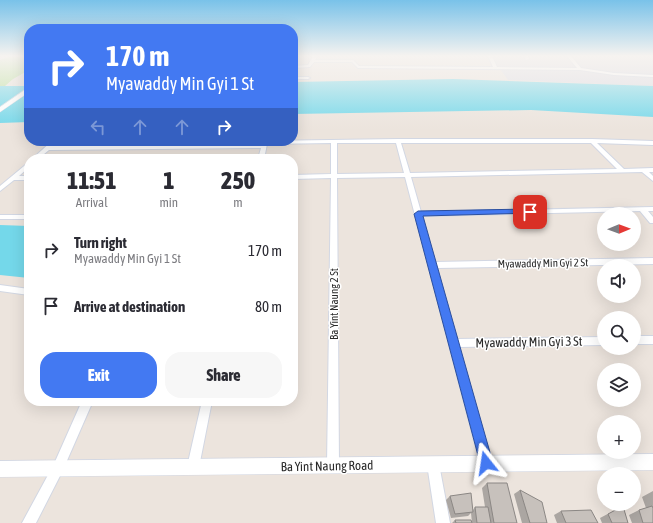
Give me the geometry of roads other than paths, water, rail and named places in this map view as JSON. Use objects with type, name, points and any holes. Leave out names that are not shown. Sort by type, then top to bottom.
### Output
[{"type":"main road","points":[[0,110],[24,93]]},
{"type":"main road","name":"Ba Yint Naung Road","points":[[0,469],[653,462]]},
{"type":"street","points":[[398,141],[486,463]]},
{"type":"street","points":[[298,143],[398,141],[653,142]]},
{"type":"street","points":[[592,141],[623,171]]},
{"type":"street","name":"Ba Yint Naung 2 St","points":[[333,466],[334,142]]},
{"type":"street","points":[[40,154],[49,146]]},
{"type":"street","points":[[47,148],[156,146]]},
{"type":"street","points":[[0,189],[24,168]]},
{"type":"street","points":[[643,170],[653,179]]},
{"type":"street","points":[[298,177],[408,176],[653,170]]},
{"type":"street","points":[[13,178],[24,178]]},
{"type":"street","points":[[642,209],[653,221]]},
{"type":"street","points":[[418,214],[653,209]]},
{"type":"street","points":[[0,217],[24,218]]},
{"type":"street","name":"Myawaddy Min Gyi 2 St","points":[[432,265],[653,261]]},
{"type":"street","points":[[0,288],[24,291]]},
{"type":"street","name":"Myawaddy Min Gyi 3 St","points":[[454,343],[597,340]]},
{"type":"street","points":[[641,340],[653,340]]},
{"type":"street","points":[[29,523],[58,468],[86,406]]},
{"type":"street","points":[[193,467],[207,406]]},
{"type":"street","points":[[433,464],[443,523]]},
{"type":"water","points":[[493,80],[653,86],[653,117],[531,110],[298,114],[298,82]]},
{"type":"water","points":[[0,86],[24,86],[24,122],[0,123]]},
{"type":"water","points":[[0,225],[24,226],[24,277],[0,275]]}]
